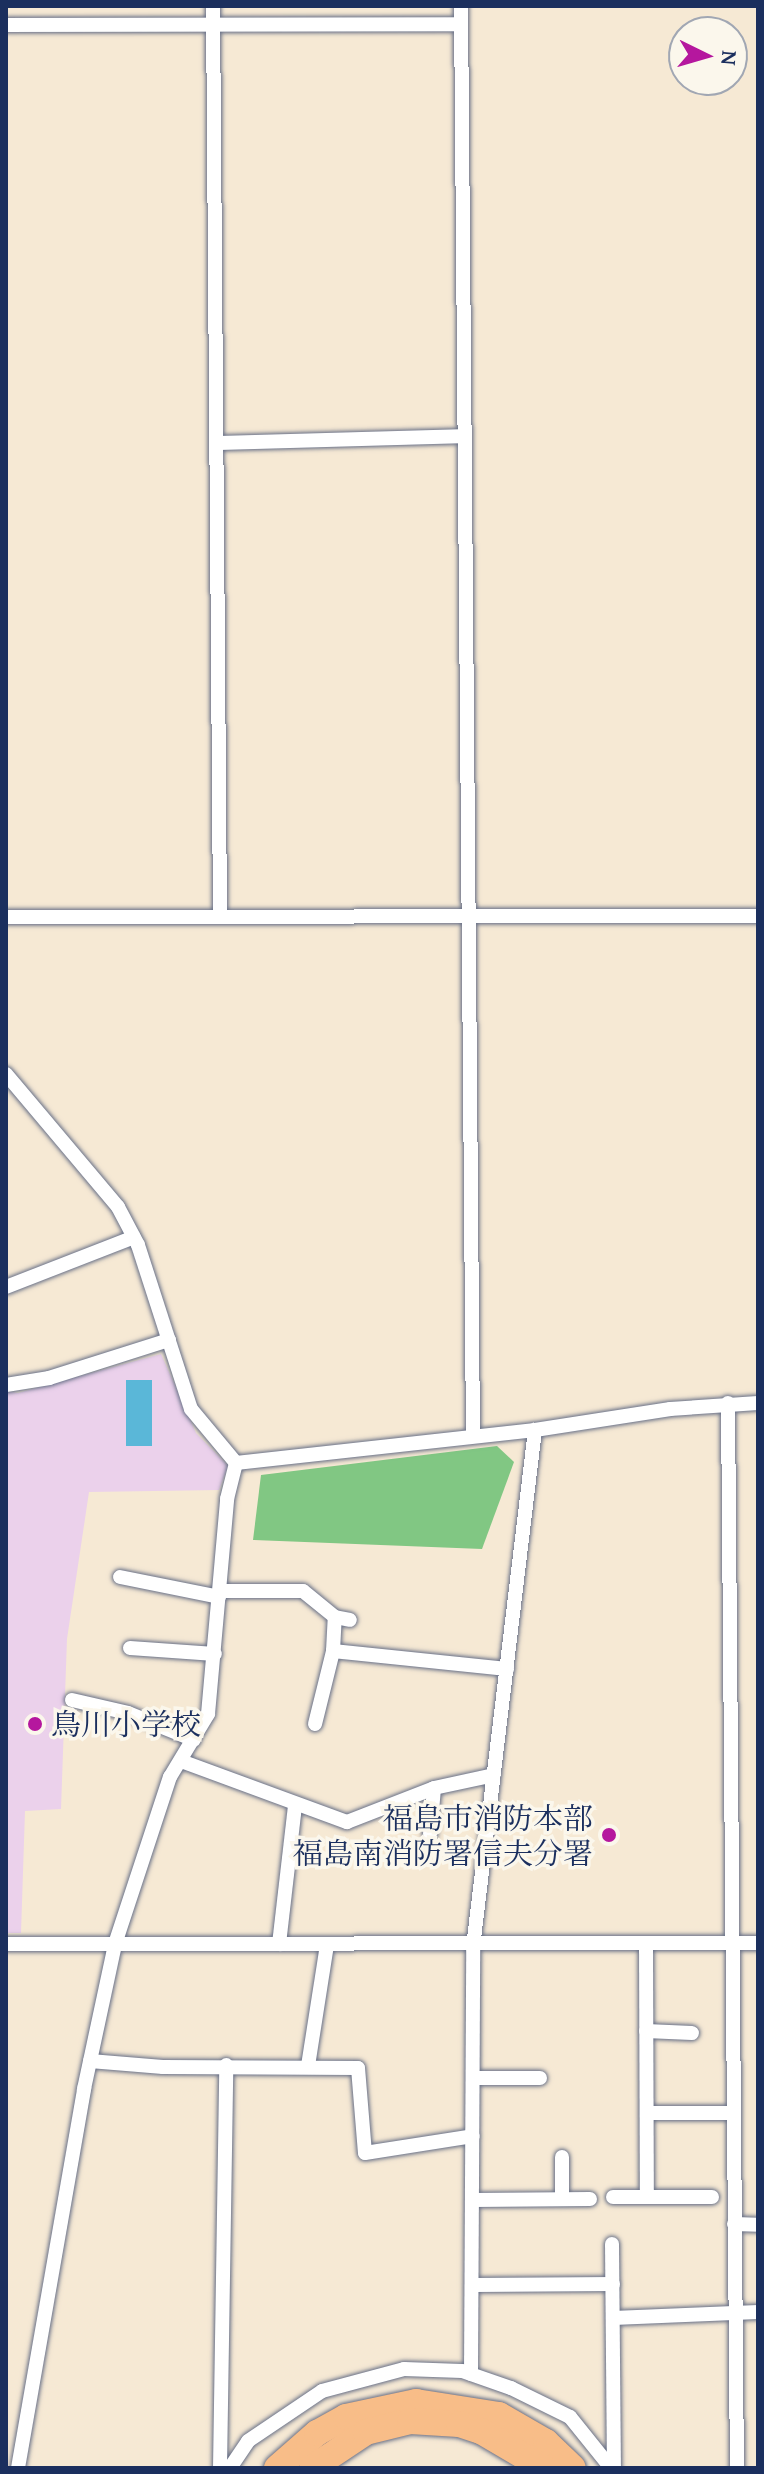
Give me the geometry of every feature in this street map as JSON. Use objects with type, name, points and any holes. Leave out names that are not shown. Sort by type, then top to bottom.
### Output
[{"type":"highway","points":[[277,2468],[317,2433],[346,2417],[416,2402],[499,2415],[546,2442],[573,2468]]},
{"type":"highway","points":[[312,2468],[366,2432],[437,2421],[506,2441],[544,2468]]},
{"type":"street","points":[[213,6],[220,917]]},
{"type":"street","points":[[461,6],[462,436],[473,1435]]},
{"type":"street","points":[[6,25],[461,24]]},
{"type":"street","points":[[217,443],[462,436]]},
{"type":"street","points":[[6,917],[468,919],[758,916]]},
{"type":"street","points":[[6,1074],[101,1185],[134,1237],[198,1424],[236,1463]]},
{"type":"street","points":[[6,1287],[134,1237]]},
{"type":"street","points":[[6,1385],[49,1378],[169,1340]]},
{"type":"street","points":[[236,1463],[535,1430],[728,1403],[758,1403]]},
{"type":"street","points":[[728,1403],[737,2468]]},
{"type":"street","points":[[471,2374],[474,2285],[473,1947],[535,1430]]},
{"type":"street","points":[[18,2468],[90,2061],[115,1944],[170,1777],[208,1714],[227,1499],[236,1463]]},
{"type":"street","points":[[120,1577],[220,1594],[303,1591],[342,1618],[315,1724]]},
{"type":"street","points":[[130,1648],[215,1654]]},
{"type":"street","points":[[333,1651],[507,1669]]},
{"type":"street","points":[[72,1700],[128,1713],[194,1740]]},
{"type":"street","points":[[181,1761],[295,1806],[347,1822],[434,1788],[494,1775]]},
{"type":"street","points":[[430,1834],[434,1788]]},
{"type":"street","points":[[279,1944],[295,1806]]},
{"type":"street","points":[[6,1944],[473,1947],[758,1943]]},
{"type":"street","points":[[308,2066],[327,1944]]},
{"type":"street","points":[[646,1944],[647,2197]]},
{"type":"street","points":[[646,2031],[692,2033]]},
{"type":"street","points":[[90,2061],[163,2067],[308,2066],[361,2070],[365,2153],[473,2136]]},
{"type":"street","points":[[220,2468],[226,2065]]},
{"type":"street","points":[[473,2078],[540,2078]]},
{"type":"street","points":[[647,2113],[732,2113]]},
{"type":"street","points":[[562,2157],[562,2199]]},
{"type":"street","points":[[613,2197],[712,2197]]},
{"type":"street","points":[[473,2200],[590,2199]]},
{"type":"street","points":[[734,2224],[758,2225]]},
{"type":"street","points":[[612,2244],[612,2468]]},
{"type":"street","points":[[474,2285],[613,2284]]},
{"type":"street","points":[[613,2318],[758,2312]]},
{"type":"street","points":[[230,2468],[248,2441],[322,2391],[404,2369],[471,2374],[570,2417],[612,2468]]},
{"type":"shaded area","name":"鳥川小学校","points":[[161,1354],[196,1433],[228,1466],[219,1490],[89,1492],[67,1639],[61,1809],[25,1811],[21,1933],[6,1933],[6,1391],[18,1393]]},
{"type":"green space","points":[[497,1446],[514,1462],[482,1549],[253,1540],[261,1475]]},
{"type":"water","points":[[126,1380],[152,1380],[152,1446],[126,1446]]},
{"type":"place","name":"鳥川小学校","points":[[35,1724]]},
{"type":"place","name":"福島市消防本部 福島南消防署信夫分署","points":[[609,1835]]}]
